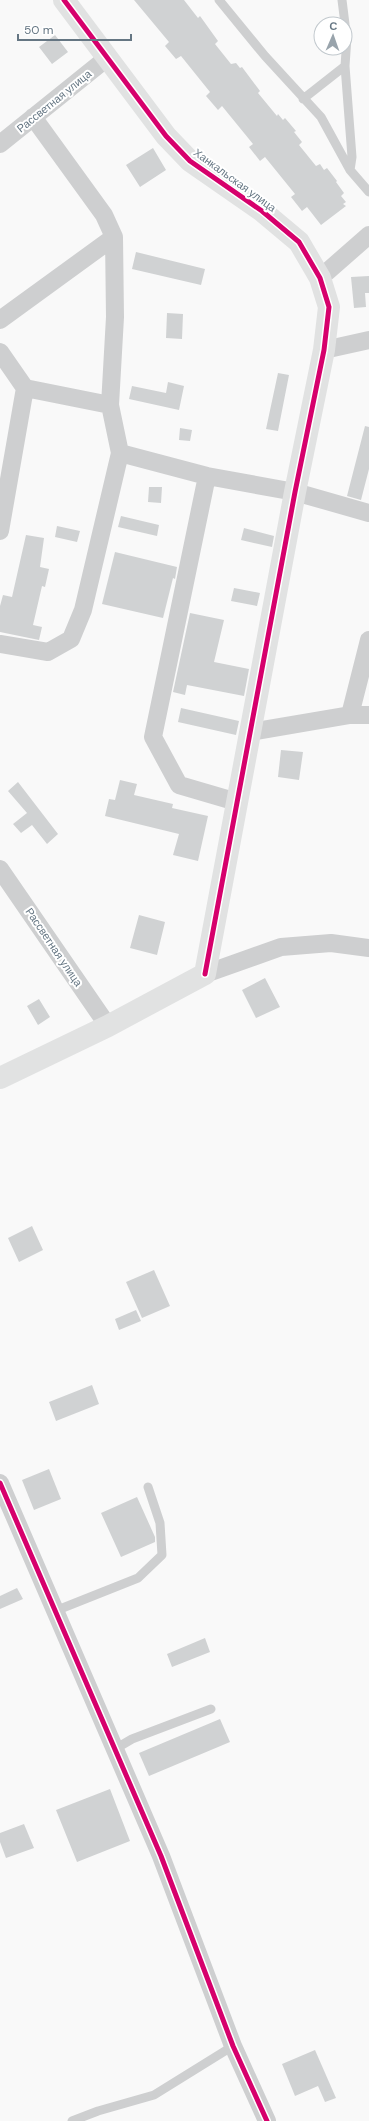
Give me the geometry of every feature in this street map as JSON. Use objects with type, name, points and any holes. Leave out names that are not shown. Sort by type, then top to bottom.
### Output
[{"type":"street","name":"Ханкальская улица","points":[[64,0],[166,136],[190,161],[262,211],[299,242],[320,278],[329,307],[324,350],[295,492],[205,974]]},
{"type":"street","name":"Рассветная улица","points":[[0,144],[107,58]]},
{"type":"street","points":[[0,644],[48,652],[71,639],[82,610],[120,453],[110,405],[114,317],[114,237],[104,215],[33,117]]},
{"type":"street","points":[[320,278],[369,235]]},
{"type":"street","points":[[0,320],[114,237]]},
{"type":"street","points":[[324,350],[369,340]]},
{"type":"street","points":[[0,352],[25,388],[110,405]]},
{"type":"street","points":[[0,531],[25,388]]},
{"type":"street","points":[[120,453],[207,476],[295,492],[369,513]]},
{"type":"street","points":[[207,476],[153,737],[179,785],[237,802]]},
{"type":"street","points":[[350,715],[369,640]]},
{"type":"street","points":[[250,732],[350,715],[369,715]]},
{"type":"street","name":"Рассветная улица","points":[[0,869],[108,1026]]},
{"type":"street","points":[[0,1078],[108,1026],[205,974],[281,947],[331,943],[369,948]]},
{"type":"street","points":[[0,1483],[161,1856],[233,2046],[267,2121]]},
{"type":"lane","points":[[219,0],[265,56],[321,117],[350,170],[369,192]]},
{"type":"lane","points":[[342,0],[344,16]]},
{"type":"lane","points":[[345,56],[352,157],[350,170]]},
{"type":"lane","points":[[303,99],[345,66]]},
{"type":"lane","points":[[55,1611],[138,1578],[162,1555],[160,1522],[148,1486]]},
{"type":"lane","points":[[115,1750],[132,1739],[211,1709]]},
{"type":"lane","points":[[72,2121],[98,2111],[154,2095],[233,2046]]},
{"type":"building","points":[[134,0],[184,0],[198,18],[200,16],[218,41],[215,44],[231,64],[236,63],[240,68],[242,67],[260,91],[258,93],[277,116],[278,114],[283,120],[285,118],[296,131],[294,132],[302,142],[299,145],[316,166],[320,164],[324,170],[327,168],[344,193],[341,196],[346,202],[343,204],[346,206],[321,225],[307,207],[302,211],[291,197],[295,194],[265,157],[260,161],[249,147],[253,144],[222,106],[218,110],[206,96],[210,92],[181,56],[176,59],[165,46],[169,42]]},
{"type":"building","points":[[55,35],[68,52],[52,64],[39,47]]},
{"type":"building","points":[[153,148],[166,170],[140,187],[126,165]]},
{"type":"building","points":[[136,252],[205,269],[201,285],[132,269]]},
{"type":"building","points":[[369,276],[369,293],[365,293],[366,307],[354,308],[351,277]]},
{"type":"building","points":[[167,313],[183,314],[182,339],[166,338]]},
{"type":"building","points":[[278,373],[289,375],[278,431],[266,429]]},
{"type":"building","points":[[168,382],[184,386],[179,410],[129,399],[132,386],[166,393]]},
{"type":"building","points":[[365,426],[369,427],[369,469],[361,500],[347,496]]},
{"type":"building","points":[[180,428],[192,430],[190,441],[179,440]]},
{"type":"building","points":[[149,487],[162,487],[161,503],[148,502]]},
{"type":"building","points":[[121,516],[159,525],[157,536],[118,527]]},
{"type":"building","points":[[57,526],[80,531],[77,542],[55,537]]},
{"type":"building","points":[[244,528],[274,536],[272,547],[241,540]]},
{"type":"building","points":[[26,535],[44,538],[40,567],[49,569],[45,587],[42,586],[33,625],[42,627],[39,640],[0,632],[0,606],[3,595],[12,597]]},
{"type":"building","points":[[115,552],[177,567],[175,579],[173,578],[163,618],[102,604]]},
{"type":"building","points":[[234,588],[260,593],[257,606],[231,601]]},
{"type":"building","points":[[190,613],[224,620],[214,662],[249,669],[244,696],[187,685],[185,695],[173,692]]},
{"type":"building","points":[[181,708],[239,721],[236,735],[178,722]]},
{"type":"building","points":[[281,750],[303,752],[299,780],[278,777]]},
{"type":"building","points":[[120,780],[137,784],[134,795],[173,804],[172,808],[208,816],[198,861],[173,855],[179,834],[105,816],[109,799],[115,800]]},
{"type":"building","points":[[18,782],[58,834],[47,844],[32,825],[21,833],[13,824],[27,813],[8,791]]},
{"type":"building","points":[[139,915],[165,922],[157,955],[130,948]]},
{"type":"building","points":[[265,978],[280,1007],[256,1018],[242,990]]},
{"type":"building","points":[[39,999],[50,1017],[38,1025],[27,1006]]},
{"type":"building","points":[[32,1226],[43,1250],[19,1262],[8,1238]]},
{"type":"building","points":[[154,1270],[170,1306],[142,1318],[126,1282]]},
{"type":"building","points":[[136,1310],[141,1321],[119,1330],[115,1319]]},
{"type":"building","points":[[92,1385],[99,1404],[56,1421],[49,1402]]},
{"type":"building","points":[[49,1469],[61,1499],[34,1510],[22,1480]]},
{"type":"building","points":[[137,1497],[155,1537],[155,1542],[121,1557],[101,1513]]},
{"type":"building","points":[[17,1588],[23,1599],[0,1609],[0,1596]]},
{"type":"building","points":[[205,1638],[210,1652],[172,1667],[167,1654]]},
{"type":"building","points":[[220,1719],[230,1742],[149,1776],[139,1753]]},
{"type":"building","points":[[110,1789],[130,1841],[77,1862],[56,1810]]},
{"type":"building","points":[[24,1824],[34,1848],[6,1858],[0,1842],[0,1833]]},
{"type":"building","points":[[315,2050],[336,2098],[325,2102],[318,2086],[295,2096],[282,2064]]},
{"type":"cycle path","points":[[64,0],[166,136],[190,161],[262,211],[299,242],[320,278],[329,307],[324,350],[295,492],[205,974]]},
{"type":"cycle path","points":[[0,1483],[161,1856],[233,2046],[267,2121]]}]
